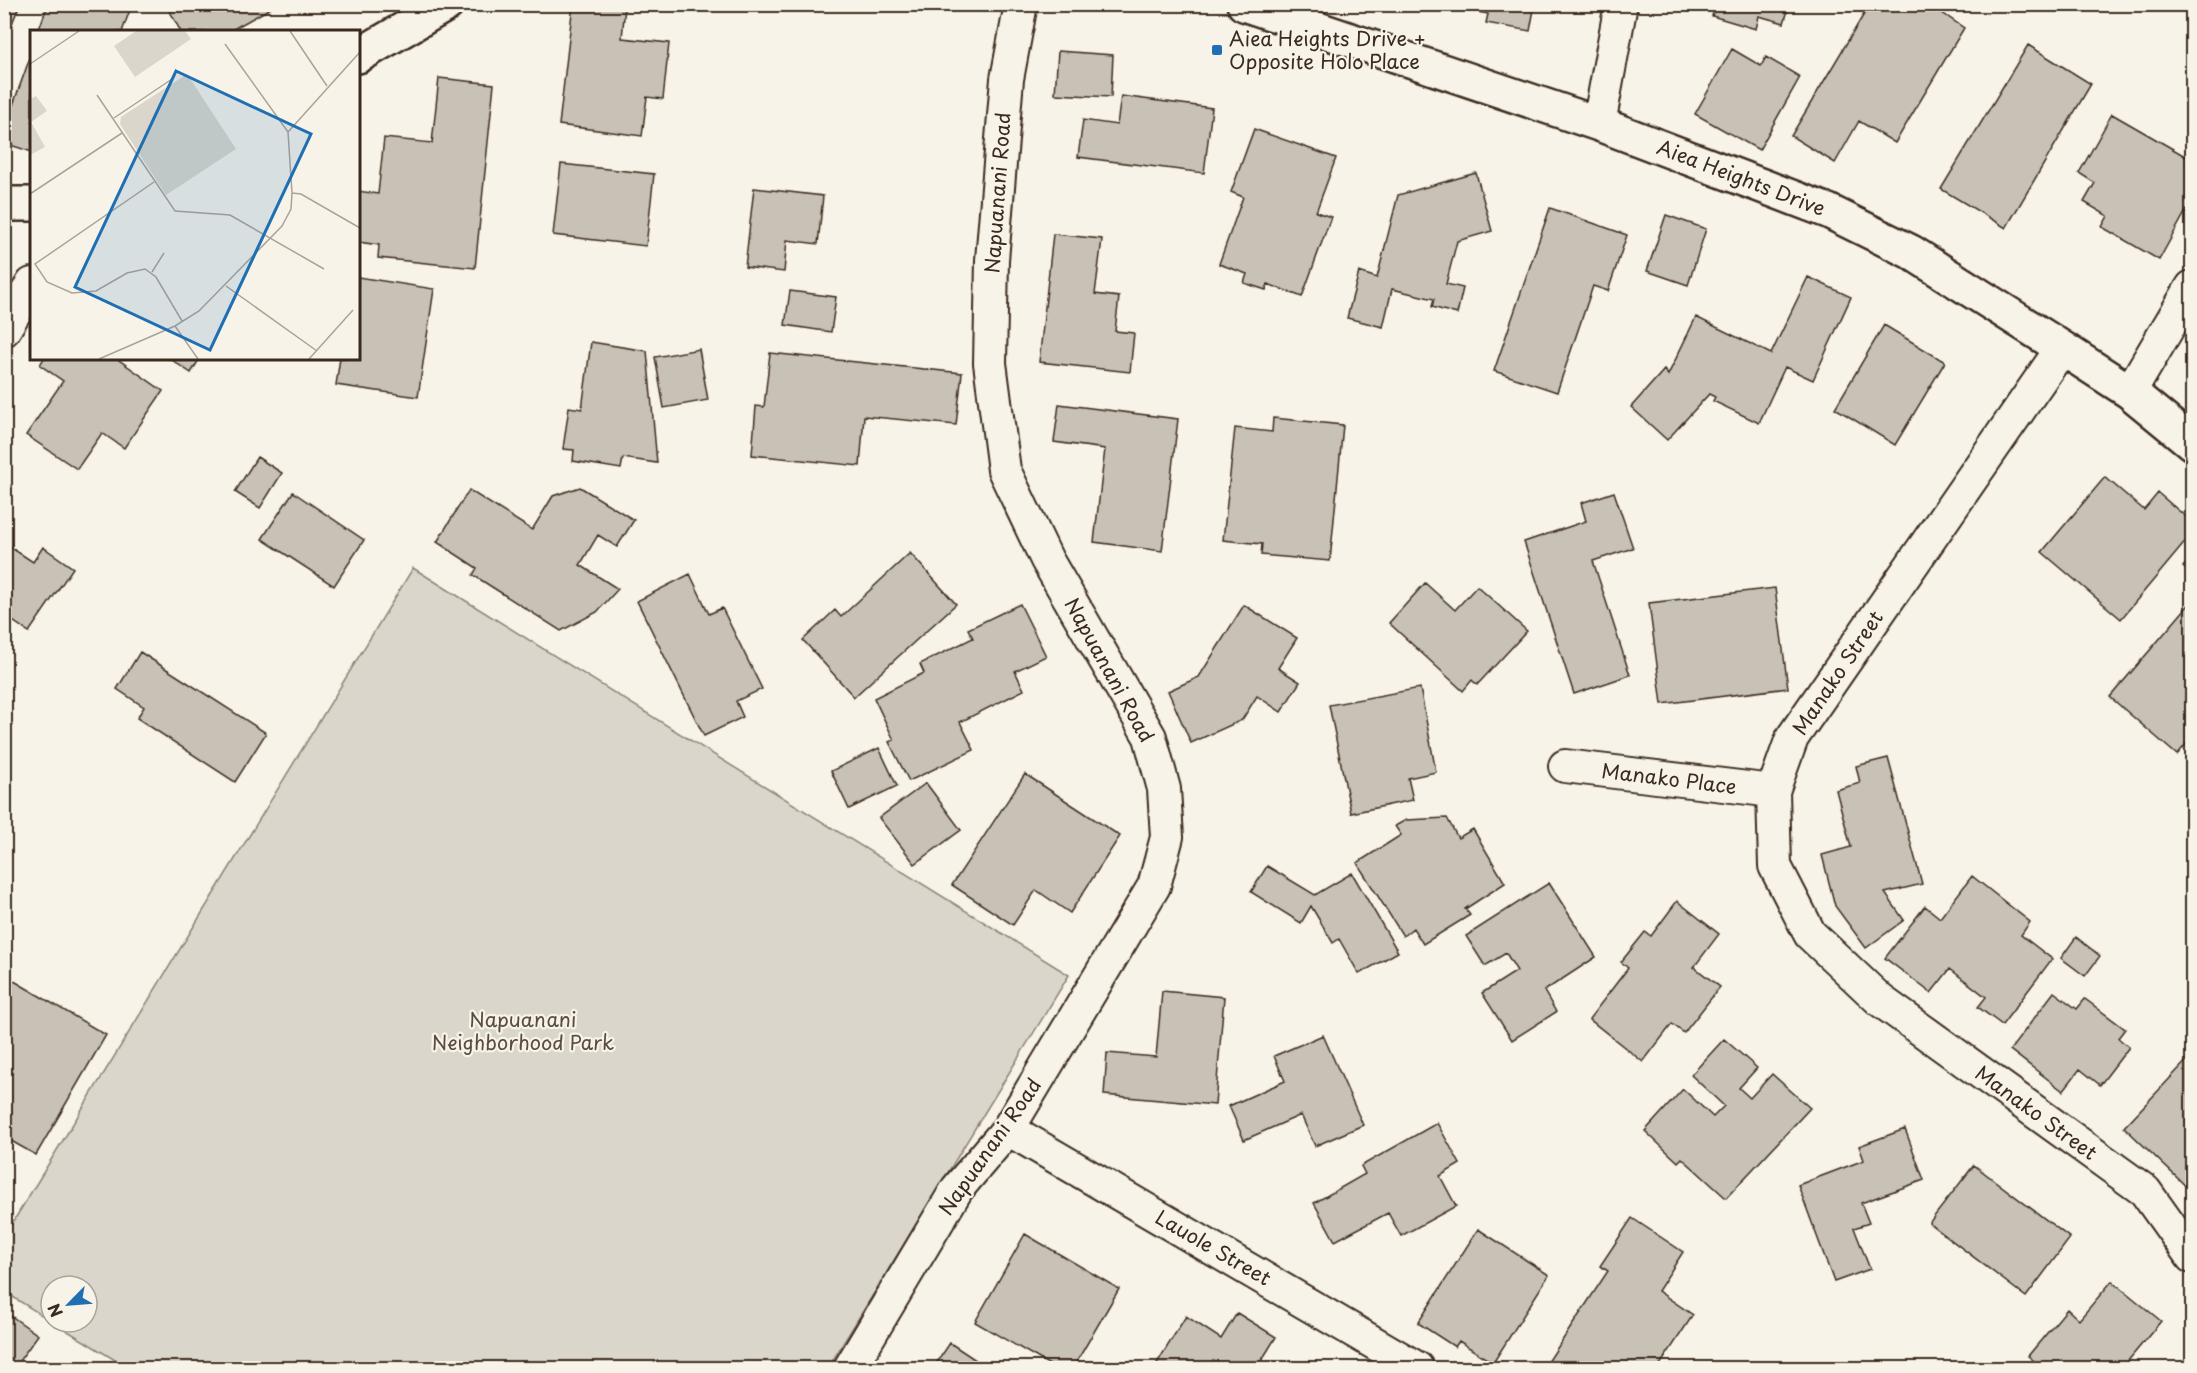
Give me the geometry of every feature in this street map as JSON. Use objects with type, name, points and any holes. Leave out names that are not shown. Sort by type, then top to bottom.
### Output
[{"type":"street","points":[[360,55],[447,4]]},
{"type":"street","name":"Napuanani Road","points":[[850,1368],[957,1189],[1008,1129],[1154,886],[1167,837],[1164,789],[1150,737],[1047,560],[1004,470],[990,363],[993,260],[1007,79],[1022,4]]},
{"type":"street","name":"Aiea Heights Drive","points":[[1244,4],[1599,124],[1828,211],[1911,252],[2130,392],[2193,443]]},
{"type":"street","points":[[1599,124],[1621,4]]},
{"type":"street","points":[[4,204],[30,204]]},
{"type":"street","points":[[4,330],[30,287]]},
{"type":"street","points":[[2130,392],[2193,287]]},
{"type":"street","name":"Manako Street","points":[[2062,348],[1792,738],[1773,791],[1775,866],[1810,934],[1880,1000],[2145,1191],[2193,1257]]},
{"type":"street","name":"Manako Place","points":[[1565,766],[1773,791]]},
{"type":"street","name":"Lauole Street","points":[[1008,1129],[1417,1368]]},
{"type":"green space","name":"Napuanani Neighborhood Park","points":[[413,568],[1069,975],[828,1368],[128,1368],[73,1334],[99,1334],[99,1274],[39,1274],[39,1313],[5,1292],[5,1235]]},
{"type":"building","points":[[4,4],[20,4],[4,43]]},
{"type":"building","points":[[48,4],[132,4],[123,30],[39,30]]},
{"type":"building","points":[[166,4],[278,4],[232,30],[180,30]]},
{"type":"building","points":[[573,4],[625,6],[622,38],[669,43],[663,99],[647,97],[642,136],[559,125]]},
{"type":"building","points":[[1535,4],[1530,31],[1486,23],[1488,14],[1444,5]]},
{"type":"building","points":[[1705,4],[1790,4],[1784,23],[1759,16],[1756,29],[1712,16],[1715,7]]},
{"type":"building","points":[[1870,4],[1929,4],[1964,28],[1895,143],[1859,121],[1835,163],[1791,136]]},
{"type":"building","points":[[2028,45],[2091,84],[2006,228],[1941,189]]},
{"type":"building","points":[[1732,49],[1761,66],[1766,57],[1800,77],[1759,150],[1695,114]]},
{"type":"building","points":[[1058,51],[1113,55],[1111,97],[1055,94]]},
{"type":"building","points":[[30,58],[30,151],[4,143],[4,130]]},
{"type":"building","points":[[439,78],[494,84],[475,268],[378,258],[379,245],[360,242],[360,191],[378,194],[384,138],[432,143]]},
{"type":"building","points":[[1121,96],[1212,108],[1204,173],[1078,157],[1083,120],[1117,125]]},
{"type":"building","points":[[2112,114],[2192,160],[2192,200],[2159,260],[2102,227],[2108,216],[2084,202],[2095,183],[2079,173]]},
{"type":"building","points":[[1254,129],[1336,158],[1316,212],[1331,217],[1302,297],[1268,284],[1266,290],[1244,283],[1247,274],[1219,264],[1243,197],[1231,192]]},
{"type":"building","points":[[561,164],[654,174],[646,246],[553,235]]},
{"type":"building","points":[[1476,173],[1492,231],[1457,241],[1446,284],[1463,288],[1457,314],[1432,307],[1434,299],[1392,289],[1383,327],[1347,318],[1359,272],[1377,278],[1398,195]]},
{"type":"building","points":[[754,188],[823,196],[818,244],[787,240],[784,272],[745,267]]},
{"type":"building","points":[[1550,208],[1627,235],[1608,291],[1593,286],[1557,392],[1494,371]]},
{"type":"building","points":[[1666,215],[1706,229],[1688,285],[1647,271]]},
{"type":"building","points":[[1053,234],[1102,239],[1095,294],[1119,297],[1115,331],[1134,333],[1130,372],[1039,362]]},
{"type":"building","points":[[360,277],[434,289],[418,397],[336,385],[340,360],[360,360]]},
{"type":"building","points":[[1808,277],[1851,297],[1813,380],[1785,367],[1759,423],[1713,401],[1715,397],[1709,394],[1667,440],[1631,407],[1664,370],[1668,375],[1696,317],[1771,354]]},
{"type":"building","points":[[790,291],[836,297],[831,332],[785,325]]},
{"type":"building","points":[[1884,325],[1945,362],[1895,445],[1835,408]]},
{"type":"building","points":[[591,342],[647,351],[657,463],[623,458],[621,469],[573,461],[574,450],[563,449],[569,407],[582,409]]},
{"type":"building","points":[[699,349],[708,400],[664,408],[655,357]]},
{"type":"building","points":[[770,353],[962,373],[956,425],[864,416],[860,466],[752,455],[756,406],[764,407]]},
{"type":"building","points":[[43,360],[119,360],[163,391],[124,448],[102,433],[77,469],[26,435],[63,381],[40,365]]},
{"type":"building","points":[[172,360],[199,360],[191,373]]},
{"type":"building","points":[[1059,404],[1178,419],[1162,551],[1094,542],[1105,449],[1054,442]]},
{"type":"building","points":[[1273,418],[1343,425],[1330,561],[1261,555],[1262,544],[1223,540],[1235,428],[1272,432]]},
{"type":"building","points":[[257,457],[282,473],[260,508],[235,492]]},
{"type":"building","points":[[2105,477],[2144,510],[2158,493],[2192,522],[2192,534],[2121,619],[2042,552]]},
{"type":"building","points":[[580,487],[634,520],[617,547],[598,535],[580,565],[618,589],[597,612],[561,631],[473,575],[477,568],[437,542],[469,490],[532,530],[553,496]]},
{"type":"building","points":[[293,492],[364,540],[334,586],[262,539]]},
{"type":"building","points":[[1614,492],[1633,548],[1593,561],[1630,675],[1574,694],[1524,542],[1586,521],[1581,503]]},
{"type":"building","points":[[4,543],[33,562],[43,547],[73,568],[29,632],[4,615]]},
{"type":"building","points":[[910,553],[956,604],[854,697],[803,640],[835,610],[841,617]]},
{"type":"building","points":[[2192,557],[2192,575],[2183,567]]},
{"type":"building","points":[[690,574],[709,614],[722,608],[762,689],[736,701],[743,717],[704,736],[637,601]]},
{"type":"building","points":[[1425,583],[1455,610],[1477,586],[1527,631],[1477,685],[1472,680],[1463,691],[1389,623]]},
{"type":"building","points":[[1775,588],[1788,688],[1662,704],[1649,603]]},
{"type":"building","points":[[2192,601],[2192,737],[2177,755],[2110,697]]},
{"type":"building","points":[[1020,604],[1046,656],[1015,671],[1024,690],[960,722],[974,750],[909,781],[889,742],[894,740],[874,698],[924,673],[920,664],[973,638],[968,629]]},
{"type":"building","points":[[1244,605],[1297,638],[1278,668],[1300,682],[1281,712],[1257,696],[1242,720],[1191,743],[1168,691],[1199,677]]},
{"type":"building","points":[[140,652],[266,733],[235,782],[137,718],[144,707],[117,689]]},
{"type":"building","points":[[1420,688],[1436,772],[1408,778],[1413,800],[1351,813],[1329,705]]},
{"type":"building","points":[[879,748],[897,786],[849,809],[831,771]]},
{"type":"building","points":[[1888,758],[1922,884],[1885,893],[1904,920],[1866,948],[1835,906],[1822,855],[1851,847],[1836,790],[1860,783],[1856,766]]},
{"type":"building","points":[[1025,774],[1120,836],[1070,913],[1036,890],[1013,925],[952,885]]},
{"type":"building","points":[[926,783],[961,830],[915,864],[879,818]]},
{"type":"building","points":[[1447,818],[1458,838],[1473,829],[1505,883],[1465,909],[1470,915],[1423,944],[1413,928],[1403,936],[1357,863],[1401,835],[1395,826],[1406,820]]},
{"type":"building","points":[[1267,866],[1315,895],[1352,873],[1398,952],[1359,974],[1339,939],[1333,943],[1311,906],[1301,923],[1251,892]]},
{"type":"building","points":[[1972,876],[2030,922],[2021,935],[2052,959],[2002,1025],[1978,1007],[1986,997],[1950,969],[1931,993],[1885,958],[1925,906],[1940,918]]},
{"type":"building","points":[[1549,883],[1596,957],[1544,991],[1556,1012],[1512,1040],[1482,993],[1517,971],[1506,953],[1485,966],[1466,936]]},
{"type":"building","points":[[1677,901],[1719,934],[1694,967],[1720,987],[1684,1033],[1672,1024],[1643,1062],[1589,1019],[1628,968],[1621,962],[1645,932],[1651,936]]},
{"type":"building","points":[[2076,937],[2100,956],[2085,976],[2061,958]]},
{"type":"building","points":[[4,975],[106,1035],[36,1155],[4,1137]]},
{"type":"building","points":[[1162,991],[1224,997],[1215,1105],[1104,1095],[1107,1053],[1156,1057]]},
{"type":"building","points":[[2054,992],[2077,1009],[2085,999],[2125,1029],[2118,1038],[2129,1047],[2100,1085],[2080,1069],[2063,1091],[2010,1050]]},
{"type":"building","points":[[1323,1035],[1363,1125],[1315,1146],[1301,1115],[1244,1140],[1229,1106],[1285,1081],[1274,1056]]},
{"type":"building","points":[[1724,1039],[1757,1068],[1739,1088],[1750,1098],[1772,1074],[1810,1108],[1726,1198],[1682,1158],[1678,1162],[1645,1131],[1683,1089],[1713,1117],[1724,1106],[1691,1075]]},
{"type":"building","points":[[2192,1057],[2192,1192],[2124,1127]]},
{"type":"building","points":[[1437,1123],[1460,1164],[1440,1176],[1456,1206],[1401,1236],[1388,1213],[1335,1241],[1314,1203],[1365,1174],[1361,1166]]},
{"type":"building","points":[[1905,1129],[1924,1180],[1861,1203],[1869,1223],[1854,1228],[1870,1269],[1834,1282],[1798,1185],[1864,1160],[1859,1146]]},
{"type":"building","points":[[1974,1165],[2070,1238],[2026,1297],[1929,1223]]},
{"type":"building","points":[[1632,1218],[1683,1252],[1658,1291],[1693,1315],[1658,1368],[1544,1368],[1608,1271],[1600,1266]]},
{"type":"building","points":[[1478,1229],[1549,1275],[1493,1363],[1459,1341],[1455,1347],[1418,1323]]},
{"type":"building","points":[[1025,1234],[1119,1289],[1073,1368],[1055,1368],[975,1322]]},
{"type":"building","points":[[2112,1281],[2161,1321],[2122,1368],[2043,1368],[2028,1356],[2067,1309],[2079,1320]]},
{"type":"building","points":[[4,1311],[38,1335],[14,1368],[4,1368]]},
{"type":"building","points":[[1237,1313],[1276,1337],[1257,1368],[1154,1368],[1186,1316],[1221,1339]]},
{"type":"building","points":[[950,1343],[988,1368],[933,1368]]},
{"type":"place","name":"Aiea Heights Drive + Opposite Holo Place","points":[[1217,50]]}]
